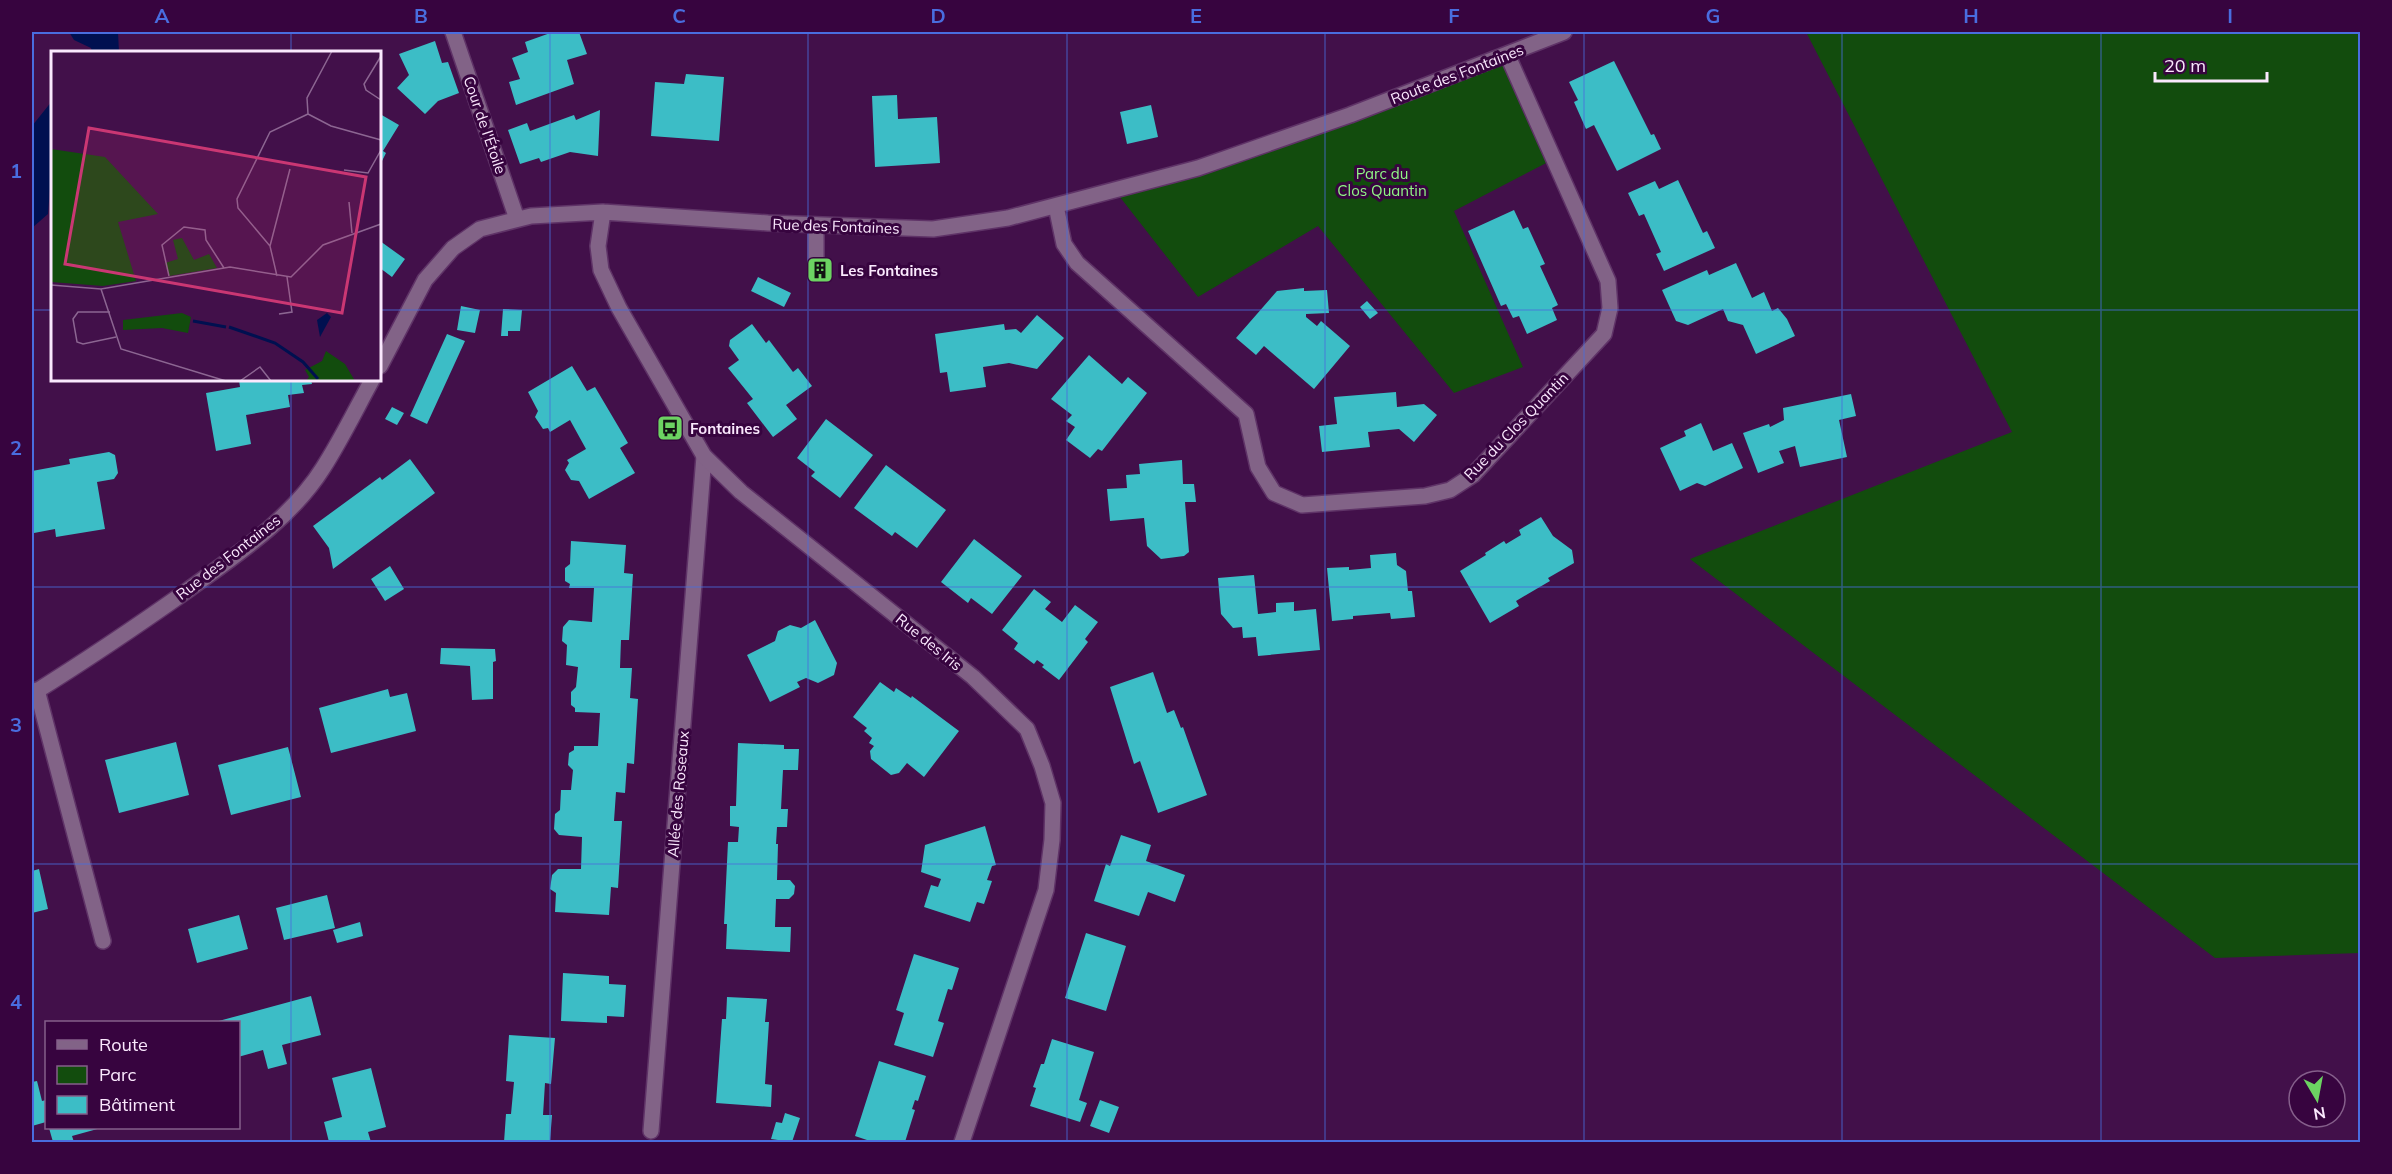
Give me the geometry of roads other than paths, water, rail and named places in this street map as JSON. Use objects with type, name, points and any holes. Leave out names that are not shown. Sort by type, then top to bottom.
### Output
[{"type":"street","name":"Cour de l'Étoile","points":[[453,32],[517,219]]},
{"type":"street","name":"Route des Fontaines","points":[[1350,116],[1564,32]]},
{"type":"street","name":"Rue du Clos Quantin","points":[[1056,206],[1064,244],[1077,263],[1246,414],[1258,467],[1274,493],[1302,505],[1425,496],[1450,490],[1473,475],[1604,334],[1610,308],[1608,281],[1507,54]]},
{"type":"street","name":"Rue des Fontaines","points":[[381,364],[425,280],[453,248],[480,229],[517,219],[603,212],[816,225],[933,229],[1008,218],[1198,168],[1350,116]]},
{"type":"street","name":"Rue des Iris","points":[[603,212],[598,246],[601,270],[619,308],[704,456],[741,492],[973,677],[1027,729],[1042,766],[1053,803],[1052,840],[1046,890],[962,1143]]},
{"type":"street","points":[[816,225],[816,262]]},
{"type":"street","name":"Rue des Fontaines","points":[[104,941],[34,692],[103,650],[210,574],[290,508],[323,468],[371,381]]},
{"type":"street","name":"Allée des Roseaux","points":[[651,1131],[704,456]]},
{"type":"place","name":"Les Fontaines","points":[[820,270]]},
{"type":"place","name":"Fontaines","points":[[670,428]]},
{"type":"park label","name":"Parc du Clos Quantin","points":[[1382,182]]}]
